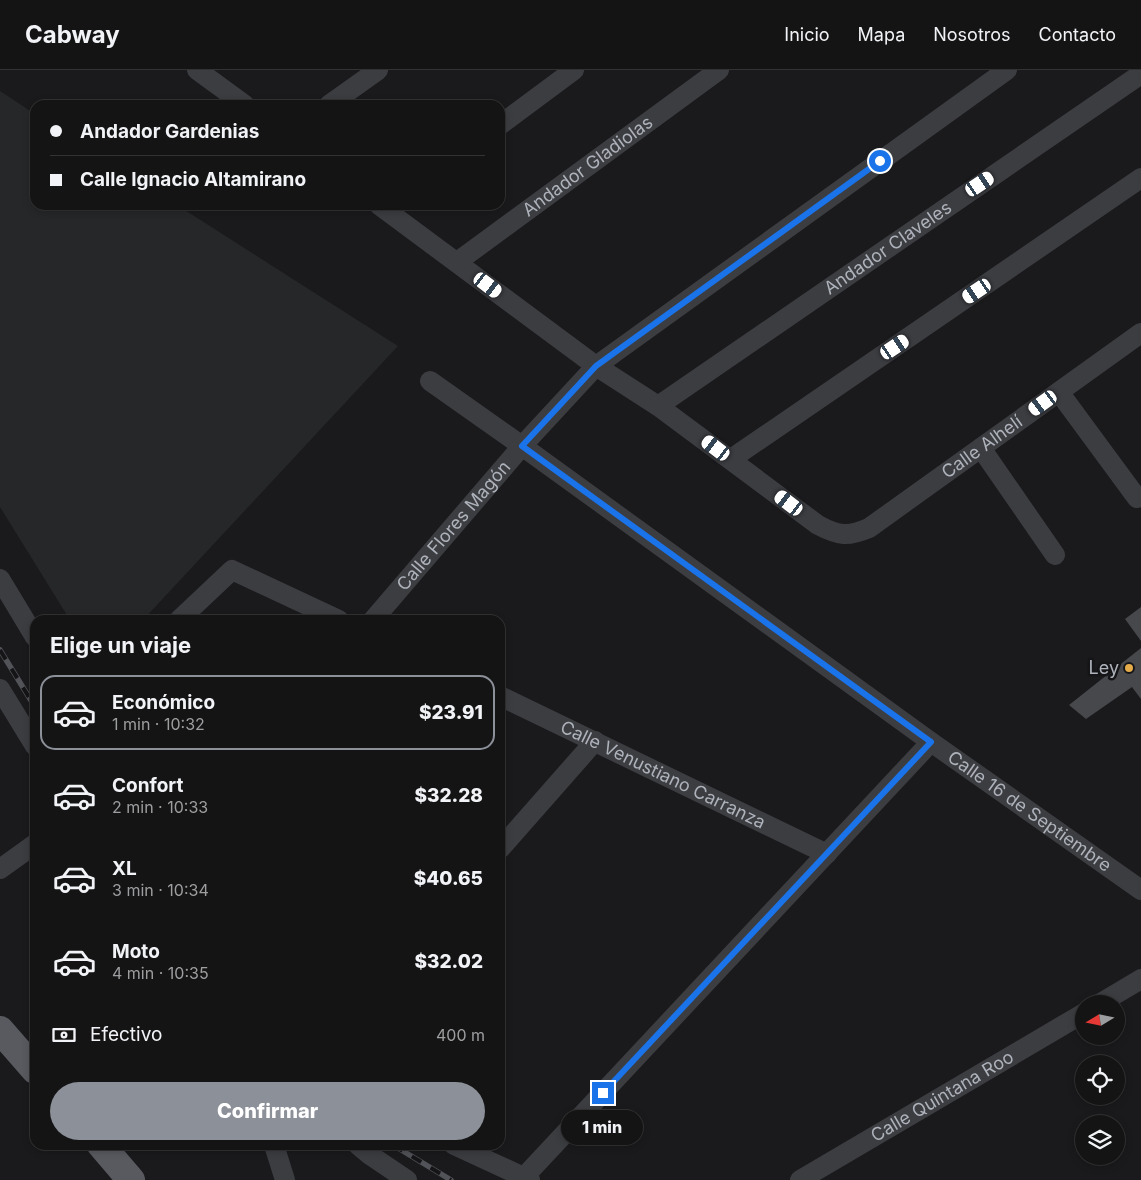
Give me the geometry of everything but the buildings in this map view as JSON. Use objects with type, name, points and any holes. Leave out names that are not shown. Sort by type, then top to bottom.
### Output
[{"type":"main road","points":[[0,1030],[30,1064]]},
{"type":"main road","points":[[105,1150],[131,1180]]},
{"type":"street","points":[[197,70],[238,100]]},
{"type":"street","points":[[336,100],[378,70]]},
{"type":"street","points":[[505,121],[574,70]]},
{"type":"street","name":"Andador Gladiolas","points":[[456,262],[718,70]]},
{"type":"street","name":"Calle Flores Magón","points":[[377,615],[522,446],[596,366],[1007,70]]},
{"type":"street","name":"Andador Claveles","points":[[658,406],[1141,74]]},
{"type":"street","points":[[390,210],[456,262],[596,366],[658,406],[730,459],[1141,178]]},
{"type":"street","name":"Calle Alhelí","points":[[730,459],[818,525],[844,536],[856,534],[869,528],[1141,332]]},
{"type":"street","name":"Calle 16 de Septiembre","points":[[430,381],[931,742],[1141,890]]},
{"type":"street","points":[[1059,392],[1137,498]]},
{"type":"street","points":[[981,448],[1055,555]]},
{"type":"street","points":[[184,615],[232,570],[328,615]]},
{"type":"street","points":[[0,579],[30,629]]},
{"type":"street","points":[[0,689],[30,738]]},
{"type":"street","name":"Calle Venustiano Carranza","points":[[505,698],[826,854]]},
{"type":"street","points":[[505,843],[595,741]]},
{"type":"street","points":[[465,1150],[527,1179],[931,742]]},
{"type":"street","points":[[0,869],[30,848]]},
{"type":"street","points":[[1114,995],[1141,979]]},
{"type":"street","name":"Calle Quintana Roo","points":[[800,1180],[1075,1017]]},
{"type":"street","points":[[276,1150],[285,1180]]},
{"type":"street","points":[[363,1150],[407,1180]]},
{"type":"shaded area","points":[[0,91],[30,111],[30,210],[185,210],[398,346],[148,615],[67,615],[0,507]]},
{"type":"railway","points":[[0,650],[30,699]]},
{"type":"railway","points":[[401,1150],[451,1180]]},
{"type":"place","name":"Ley","points":[[1129,668]]},
{"type":"route","points":[[603,1093],[931,742],[522,446],[596,366],[880,161]]}]
